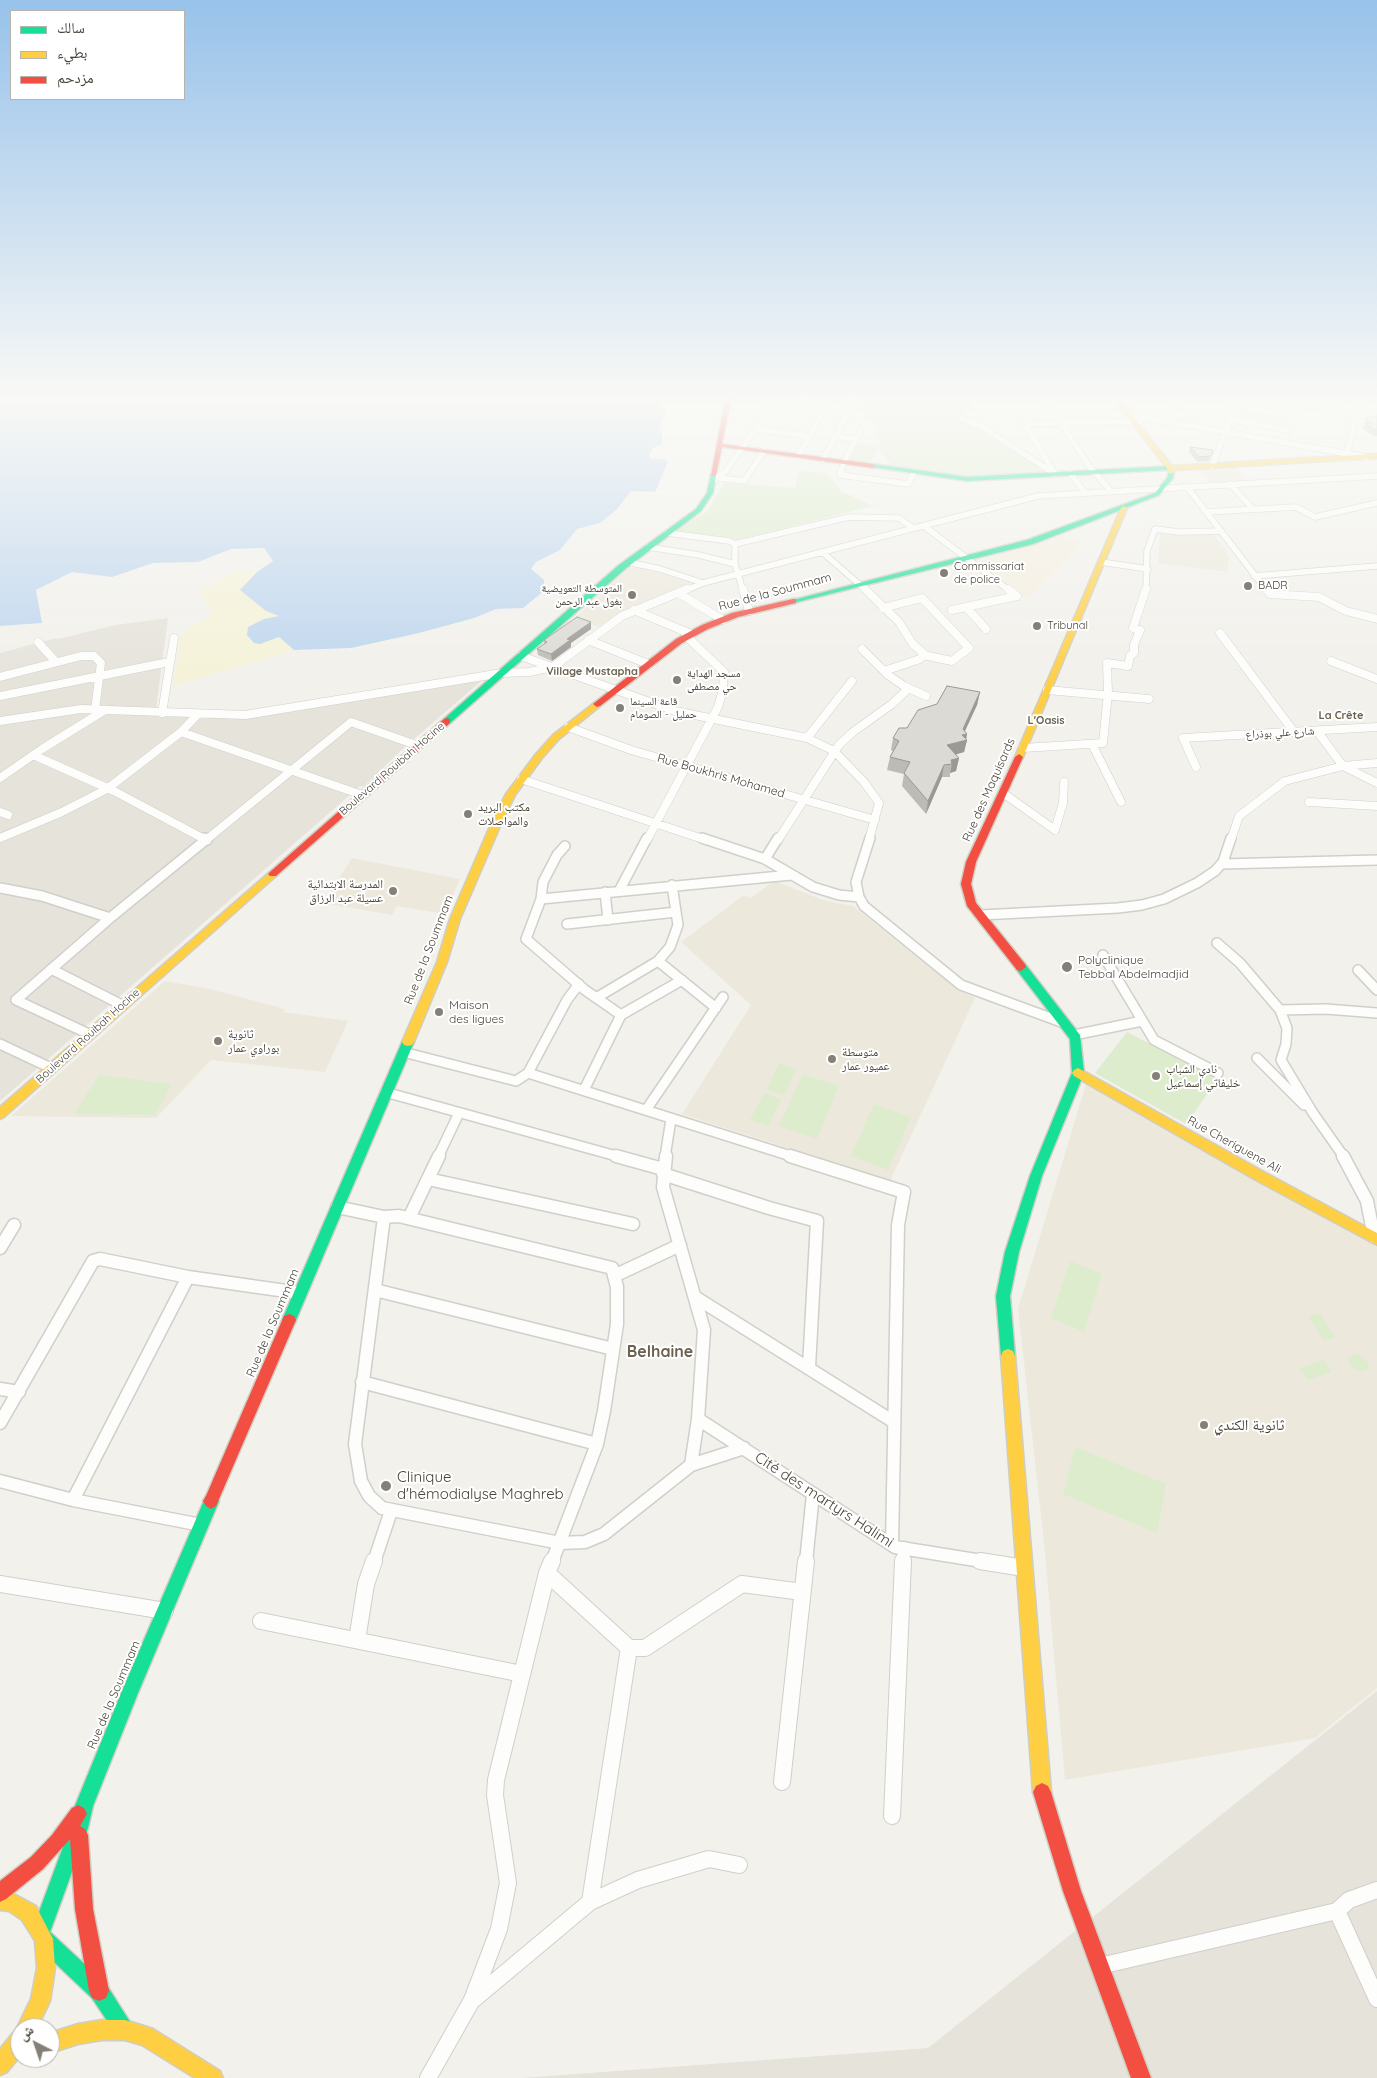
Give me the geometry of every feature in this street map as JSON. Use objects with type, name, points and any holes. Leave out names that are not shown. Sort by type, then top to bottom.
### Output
[{"type":"main road","name":"Boulevard Rouibah Hocine","points":[[0,1114],[628,562],[699,510],[710,492]]},
{"type":"main road","name":"Rue de la Soummam","points":[[84,1806],[165,1610],[442,962],[455,919],[496,822],[511,794],[539,756],[568,727],[612,690],[688,635],[723,620],[749,611],[1030,542],[1147,499],[1156,492]]},
{"type":"main road","name":"Rue des Maquisards","points":[[1074,1035],[968,897],[966,878],[971,862],[1023,748],[1124,508]]},
{"type":"main road","points":[[1074,1035],[1076,1038],[1078,1073],[1036,1176],[1012,1252],[1003,1296],[1042,1792],[1072,1891],[1141,2078]]},
{"type":"main road","name":"Rue Cheriguene Ali","points":[[1078,1073],[1258,1175],[1376,1238]]},
{"type":"main road","points":[[32,2018],[40,2001],[46,1968],[42,1935],[84,1806]]},
{"type":"main road","points":[[0,1893],[37,1863],[58,1841],[84,1806]]},
{"type":"main road","points":[[78,1828],[84,1909],[99,1992]]},
{"type":"main road","points":[[0,1901],[12,1902],[29,1913],[42,1935],[99,1992],[125,2030]]},
{"type":"main road","points":[[60,2040],[86,2033],[125,2030],[146,2036],[213,2078]]},
{"type":"main road","points":[[1,2064],[10,2053]]},
{"type":"street","points":[[0,721],[81,709],[196,715],[255,714],[502,673],[529,672],[553,666],[634,610],[703,583],[1038,496],[1111,492]]},
{"type":"street","points":[[1134,492],[1147,499]]},
{"type":"street","points":[[1191,492],[1254,576],[1270,594],[1319,596],[1346,611],[1377,619]]},
{"type":"street","points":[[1237,492],[1253,509]]},
{"type":"street","points":[[1206,512],[1296,507],[1315,518],[1377,502]]},
{"type":"street","points":[[734,544],[849,517],[899,518],[913,528]]},
{"type":"street","points":[[924,526],[1017,596],[952,610]]},
{"type":"street","points":[[1023,748],[1103,743],[1107,696],[1107,663],[1128,666],[1130,656],[1134,653],[1134,645],[1140,630],[1133,628],[1146,593],[1147,552],[1155,529],[1179,532],[1221,531]]},
{"type":"street","points":[[667,533],[729,540],[734,544],[738,574],[749,611]]},
{"type":"street","points":[[648,547],[699,555],[736,564]]},
{"type":"street","points":[[822,552],[859,584],[883,608],[899,622],[912,643],[923,655],[952,661],[970,648],[922,598],[883,608]]},
{"type":"street","points":[[628,562],[660,569],[703,583]]},
{"type":"street","points":[[1101,562],[1148,569]]},
{"type":"street","points":[[1254,576],[1377,566]]},
{"type":"street","points":[[678,592],[723,620]]},
{"type":"street","points":[[966,607],[986,628]]},
{"type":"street","points":[[619,891],[718,707],[723,690],[724,672],[688,635],[634,610]]},
{"type":"street","points":[[1220,633],[1294,732]]},
{"type":"street","points":[[162,713],[174,638]]},
{"type":"street","points":[[588,640],[648,664]]},
{"type":"street","points":[[38,642],[56,662]]},
{"type":"street","points":[[862,649],[884,672],[926,696]]},
{"type":"street","points":[[884,672],[920,659],[923,655]]},
{"type":"street","points":[[0,677],[56,662],[94,656],[100,661],[95,710]]},
{"type":"street","points":[[521,656],[675,711],[808,738],[834,751],[854,770],[876,797],[879,807],[856,882],[858,897],[864,906],[962,985],[1064,1023]]},
{"type":"street","points":[[1331,661],[1377,679]]},
{"type":"street","points":[[0,696],[169,662]]},
{"type":"street","points":[[808,738],[852,681]]},
{"type":"street","points":[[765,859],[834,751],[848,736],[892,704],[909,688]]},
{"type":"street","points":[[1048,690],[1149,699]]},
{"type":"street","points":[[0,778],[33,755],[106,710]]},
{"type":"street","points":[[0,838],[62,812],[107,789],[181,732],[196,715]]},
{"type":"street","points":[[90,1034],[16,1000],[110,918],[351,722],[419,746]]},
{"type":"street","name":"Rue Boukhris Mohamed","points":[[568,727],[631,750],[875,820]]},
{"type":"street","name":"شارع علي بوذراع","points":[[1196,767],[1183,738],[1377,727]]},
{"type":"street","points":[[1317,731],[1343,766],[1377,783]]},
{"type":"street","points":[[181,732],[362,795]]},
{"type":"street","points":[[1092,744],[1121,802]]},
{"type":"street","points":[[33,755],[114,791],[207,840]]},
{"type":"street","points":[[1222,864],[1235,821],[1243,811],[1286,781],[1343,766],[1377,763]]},
{"type":"street","points":[[521,779],[765,859],[807,885],[858,897]]},
{"type":"street","points":[[1003,792],[1055,830],[1064,803],[1064,782]]},
{"type":"street","points":[[1309,802],[1377,806]]},
{"type":"street","points":[[565,846],[557,855],[543,882],[541,899],[526,940],[596,998],[621,1016]]},
{"type":"street","points":[[981,915],[1118,908],[1151,903],[1197,883],[1222,864],[1377,860]]},
{"type":"street","points":[[541,899],[791,875]]},
{"type":"street","points":[[596,998],[658,960],[666,952],[673,941],[678,925],[672,885]]},
{"type":"street","points":[[0,888],[42,896],[110,918]]},
{"type":"street","points":[[605,892],[608,920]]},
{"type":"street","points":[[567,924],[676,912]]},
{"type":"street","points":[[1217,943],[1240,963],[1280,1010],[1287,1028],[1286,1044],[1281,1060],[1312,1113],[1349,1164],[1367,1201],[1376,1238]]},
{"type":"street","points":[[1103,955],[1154,1040],[1218,1073]]},
{"type":"street","points":[[658,960],[716,1008]]},
{"type":"street","points":[[51,969],[122,1005]]},
{"type":"street","points":[[1358,970],[1377,990]]},
{"type":"street","points":[[584,1090],[621,1016],[682,980]]},
{"type":"street","points":[[403,1052],[516,1082],[528,1073],[567,1000],[580,984]]},
{"type":"street","points":[[646,1110],[723,997]]},
{"type":"street","points":[[1280,1010],[1326,1009],[1377,1013]]},
{"type":"street","points":[[1074,1035],[1142,1021]]},
{"type":"street","points":[[0,1044],[51,1068]]},
{"type":"street","points":[[1257,1058],[1312,1113]]},
{"type":"street","points":[[528,1073],[904,1192],[898,1225],[894,1422],[898,1547],[892,1816]]},
{"type":"street","points":[[385,1092],[663,1171],[769,1208],[818,1221],[810,1367]]},
{"type":"street","points":[[410,1218],[459,1113]]},
{"type":"street","points":[[671,1119],[663,1171],[664,1187],[704,1330],[698,1419],[691,1465]]},
{"type":"street","points":[[428,1179],[633,1224]]},
{"type":"street","points":[[337,1207],[384,1217],[399,1216],[410,1218],[612,1268],[617,1288],[617,1324],[597,1444],[547,1573],[496,1780],[495,1795],[508,1883],[499,1929],[472,2000],[428,2078]]},
{"type":"street","points":[[384,1217],[355,1444],[359,1470],[369,1496],[382,1508],[560,1543],[585,1542],[604,1534],[691,1465],[744,1448]]},
{"type":"street","points":[[0,1248],[14,1225]]},
{"type":"street","points":[[614,1276],[680,1245]]},
{"type":"street","points":[[0,1423],[93,1261],[100,1259],[188,1277],[300,1293]]},
{"type":"street","points":[[73,1500],[188,1277]]},
{"type":"street","points":[[375,1290],[613,1349]]},
{"type":"street","points":[[695,1297],[810,1367],[894,1422]]},
{"type":"street","points":[[362,1382],[597,1444]]},
{"type":"street","points":[[0,1389],[18,1392]]},
{"type":"street","name":"Cité des martyrs Halimi","points":[[698,1419],[898,1547],[1024,1568]]},
{"type":"street","points":[[0,1481],[73,1500],[202,1525]]},
{"type":"street","points":[[782,1782],[813,1494]]},
{"type":"street","points":[[356,1640],[366,1584],[391,1511]]},
{"type":"street","points":[[547,1573],[629,1648],[644,1648],[742,1584],[802,1592]]},
{"type":"street","points":[[0,1584],[165,1610]]},
{"type":"street","points":[[262,1621],[522,1674]]},
{"type":"street","points":[[590,1902],[629,1648]]},
{"type":"street","points":[[472,2000],[590,1902],[638,1880],[709,1859],[739,1865]]},
{"type":"street","points":[[1100,1966],[1337,1911],[1349,1900],[1377,1890]]},
{"type":"street","points":[[1337,1911],[1376,1994]]},
{"type":"shaded area","points":[[1160,534],[1213,535],[1225,548],[1229,559],[1227,572],[1158,563]]},
{"type":"shaded area","points":[[1064,535],[1082,544],[1027,599],[975,562]]},
{"type":"shaded area","name":"المتوسطة التعويضية بغول عبد الرحمن","points":[[638,567],[692,583],[617,614],[599,627],[575,618],[628,569]]},
{"type":"shaded area","points":[[168,618],[156,709],[247,712],[493,671],[407,745],[363,787],[360,786],[0,1101],[0,653],[115,625]]},
{"type":"shaded area","name":"المدرسة الابتدائية عسيلة عبد الرزاق","points":[[352,858],[460,879],[445,914],[397,906],[392,915],[323,903]]},
{"type":"shaded area","name":"متوسطة عميور عمار","points":[[774,881],[826,901],[853,906],[958,990],[975,998],[890,1181],[682,1114],[751,1005],[681,942],[744,895],[751,898]]},
{"type":"shaded area","name":"ثانوية بوراوي عمار","points":[[165,981],[210,989],[285,1009],[283,1012],[348,1021],[325,1072],[211,1060],[156,1118],[11,1116]]},
{"type":"shaded area","name":"ثانوية الكندي","points":[[1086,1084],[1377,1247],[1377,1688],[1315,1738],[1065,1780],[1044,1542],[1018,1309]]},
{"type":"shaded area","points":[[1377,1691],[1377,2078],[522,2078],[928,2048]]},
{"type":"green space","points":[[719,492],[842,492],[873,506],[737,540],[674,532],[707,511]]},
{"type":"green space","name":"نادي الشباب خليفاتي إسماعيل","points":[[1127,1032],[1218,1079],[1186,1124],[1095,1073]]},
{"type":"green space","points":[[779,1063],[796,1069],[784,1095],[767,1089]]},
{"type":"green space","points":[[803,1074],[839,1086],[817,1139],[779,1126]]},
{"type":"green space","points":[[99,1075],[172,1084],[155,1115],[74,1114]]},
{"type":"green space","points":[[764,1093],[781,1099],[768,1126],[750,1120]]},
{"type":"green space","points":[[874,1104],[911,1117],[888,1170],[851,1156]]},
{"type":"green space","points":[[1070,1261],[1102,1274],[1084,1332],[1051,1318]]},
{"type":"green space","points":[[1320,1313],[1335,1338],[1323,1340],[1308,1316]]},
{"type":"green space","points":[[1353,1354],[1365,1359],[1369,1365],[1367,1370],[1362,1372],[1352,1368],[1348,1359]]},
{"type":"green space","points":[[1323,1360],[1332,1372],[1308,1380],[1299,1368]]},
{"type":"green space","points":[[1075,1447],[1166,1484],[1157,1533],[1063,1494]]},
{"type":"sand","points":[[237,571],[257,572],[241,590],[266,611],[279,616],[264,619],[279,637],[294,650],[173,686],[181,633],[212,615],[199,590]]},
{"type":"water","points":[[0,492],[630,492],[617,509],[600,523],[577,529],[560,550],[536,562],[531,569],[544,580],[544,591],[523,608],[496,609],[474,618],[419,633],[351,648],[294,650],[279,637],[260,644],[254,643],[247,635],[248,627],[264,619],[279,616],[266,611],[240,590],[257,572],[273,561],[264,548],[231,549],[198,562],[153,563],[112,577],[72,572],[36,590],[42,623],[0,626]]},
{"type":"building","points":[[577,617],[591,622],[567,639],[570,640],[551,654],[537,649],[547,642],[544,640]]},
{"type":"building","points":[[947,686],[980,692],[963,729],[967,734],[962,735],[967,740],[947,745],[959,758],[951,760],[952,764],[944,765],[928,801],[904,773],[910,762],[890,757],[899,741],[893,738],[899,728],[907,728],[918,710],[937,704]]},
{"type":"traffic: fast","points":[[447,721],[622,567],[699,510],[710,492]]},
{"type":"traffic: fast","points":[[793,601],[1030,542],[1159,492]]},
{"type":"traffic: fast","points":[[1008,1356],[1003,1296],[1012,1252],[1036,1176],[1078,1073],[1076,1038],[1021,967]]},
{"type":"traffic: fast","points":[[289,1320],[408,1042]]},
{"type":"traffic: fast","points":[[41,1931],[79,1828],[84,1806],[130,1691],[211,1501]]},
{"type":"traffic: fast","points":[[44,1939],[99,1991],[125,2030]]},
{"type":"traffic: slow","points":[[1019,757],[1124,508]]},
{"type":"traffic: slow","points":[[408,1042],[442,962],[455,919],[499,817],[511,794],[539,756],[556,737],[597,704]]},
{"type":"traffic: slow","points":[[0,1114],[273,874]]},
{"type":"traffic: slow","points":[[1078,1073],[1258,1175],[1377,1239]]},
{"type":"traffic: slow","points":[[1008,1356],[1042,1792]]},
{"type":"traffic: slow","points":[[0,1901],[12,1902],[29,1913],[44,1939],[46,1968],[40,2001],[32,2018]]},
{"type":"traffic: slow","points":[[60,2040],[78,2034],[102,2030],[125,2030],[146,2036],[213,2078]]},
{"type":"traffic: slow","points":[[0,2065],[10,2052]]},
{"type":"traffic: jam","points":[[597,704],[679,641],[705,627],[735,615],[793,601]]},
{"type":"traffic: jam","points":[[273,874],[447,721]]},
{"type":"traffic: jam","points":[[1019,757],[971,862],[966,884],[971,904],[1021,967]]},
{"type":"traffic: jam","points":[[211,1501],[289,1320]]},
{"type":"traffic: jam","points":[[1042,1792],[1072,1891],[1141,2078]]},
{"type":"traffic: jam","points":[[0,1893],[37,1863],[58,1841],[78,1814]]},
{"type":"traffic: jam","points":[[79,1835],[84,1909],[99,1991]]},
{"type":"place","name":"Commissariat de police","points":[[944,573]]},
{"type":"place","name":"BADR","points":[[1248,586]]},
{"type":"place","name":"المتوسطة التعويضية بغول عبد الرحمن","points":[[632,595]]},
{"type":"place","name":"Tribunal","points":[[1037,626]]},
{"type":"place","name":"مسجد الهداية حي مصطفى","points":[[677,680]]},
{"type":"place","name":"قاعة السينما حمليل - الصومام","points":[[620,708]]},
{"type":"place","name":"مكتب البريد والمواصلات","points":[[468,814]]},
{"type":"place","name":"المدرسة الابتدائية عسيلة عبد الرزاق","points":[[393,891]]},
{"type":"place","name":"Polyclinique Tebbal Abdelmadjid","points":[[1067,967]]},
{"type":"place","name":"Maison des ligues","points":[[439,1012]]},
{"type":"place","name":"ثانوية بوراوي عمار","points":[[218,1041]]},
{"type":"place","name":"متوسطة عميور عمار","points":[[832,1059]]},
{"type":"place","name":"نادي الشباب خليفاتي إسماعيل","points":[[1156,1076]]},
{"type":"place","name":"ثانوية الكندي","points":[[1204,1425]]},
{"type":"place","name":"Clinique d'hémodialyse Maghreb","points":[[386,1486]]},
{"type":"district","name":"Village Mustapha","points":[[592,672]]},
{"type":"district","name":"La Crête","points":[[1341,716]]},
{"type":"district","name":"L'Oasis","points":[[1046,721]]},
{"type":"district","name":"Belhaine","points":[[660,1352]]}]
